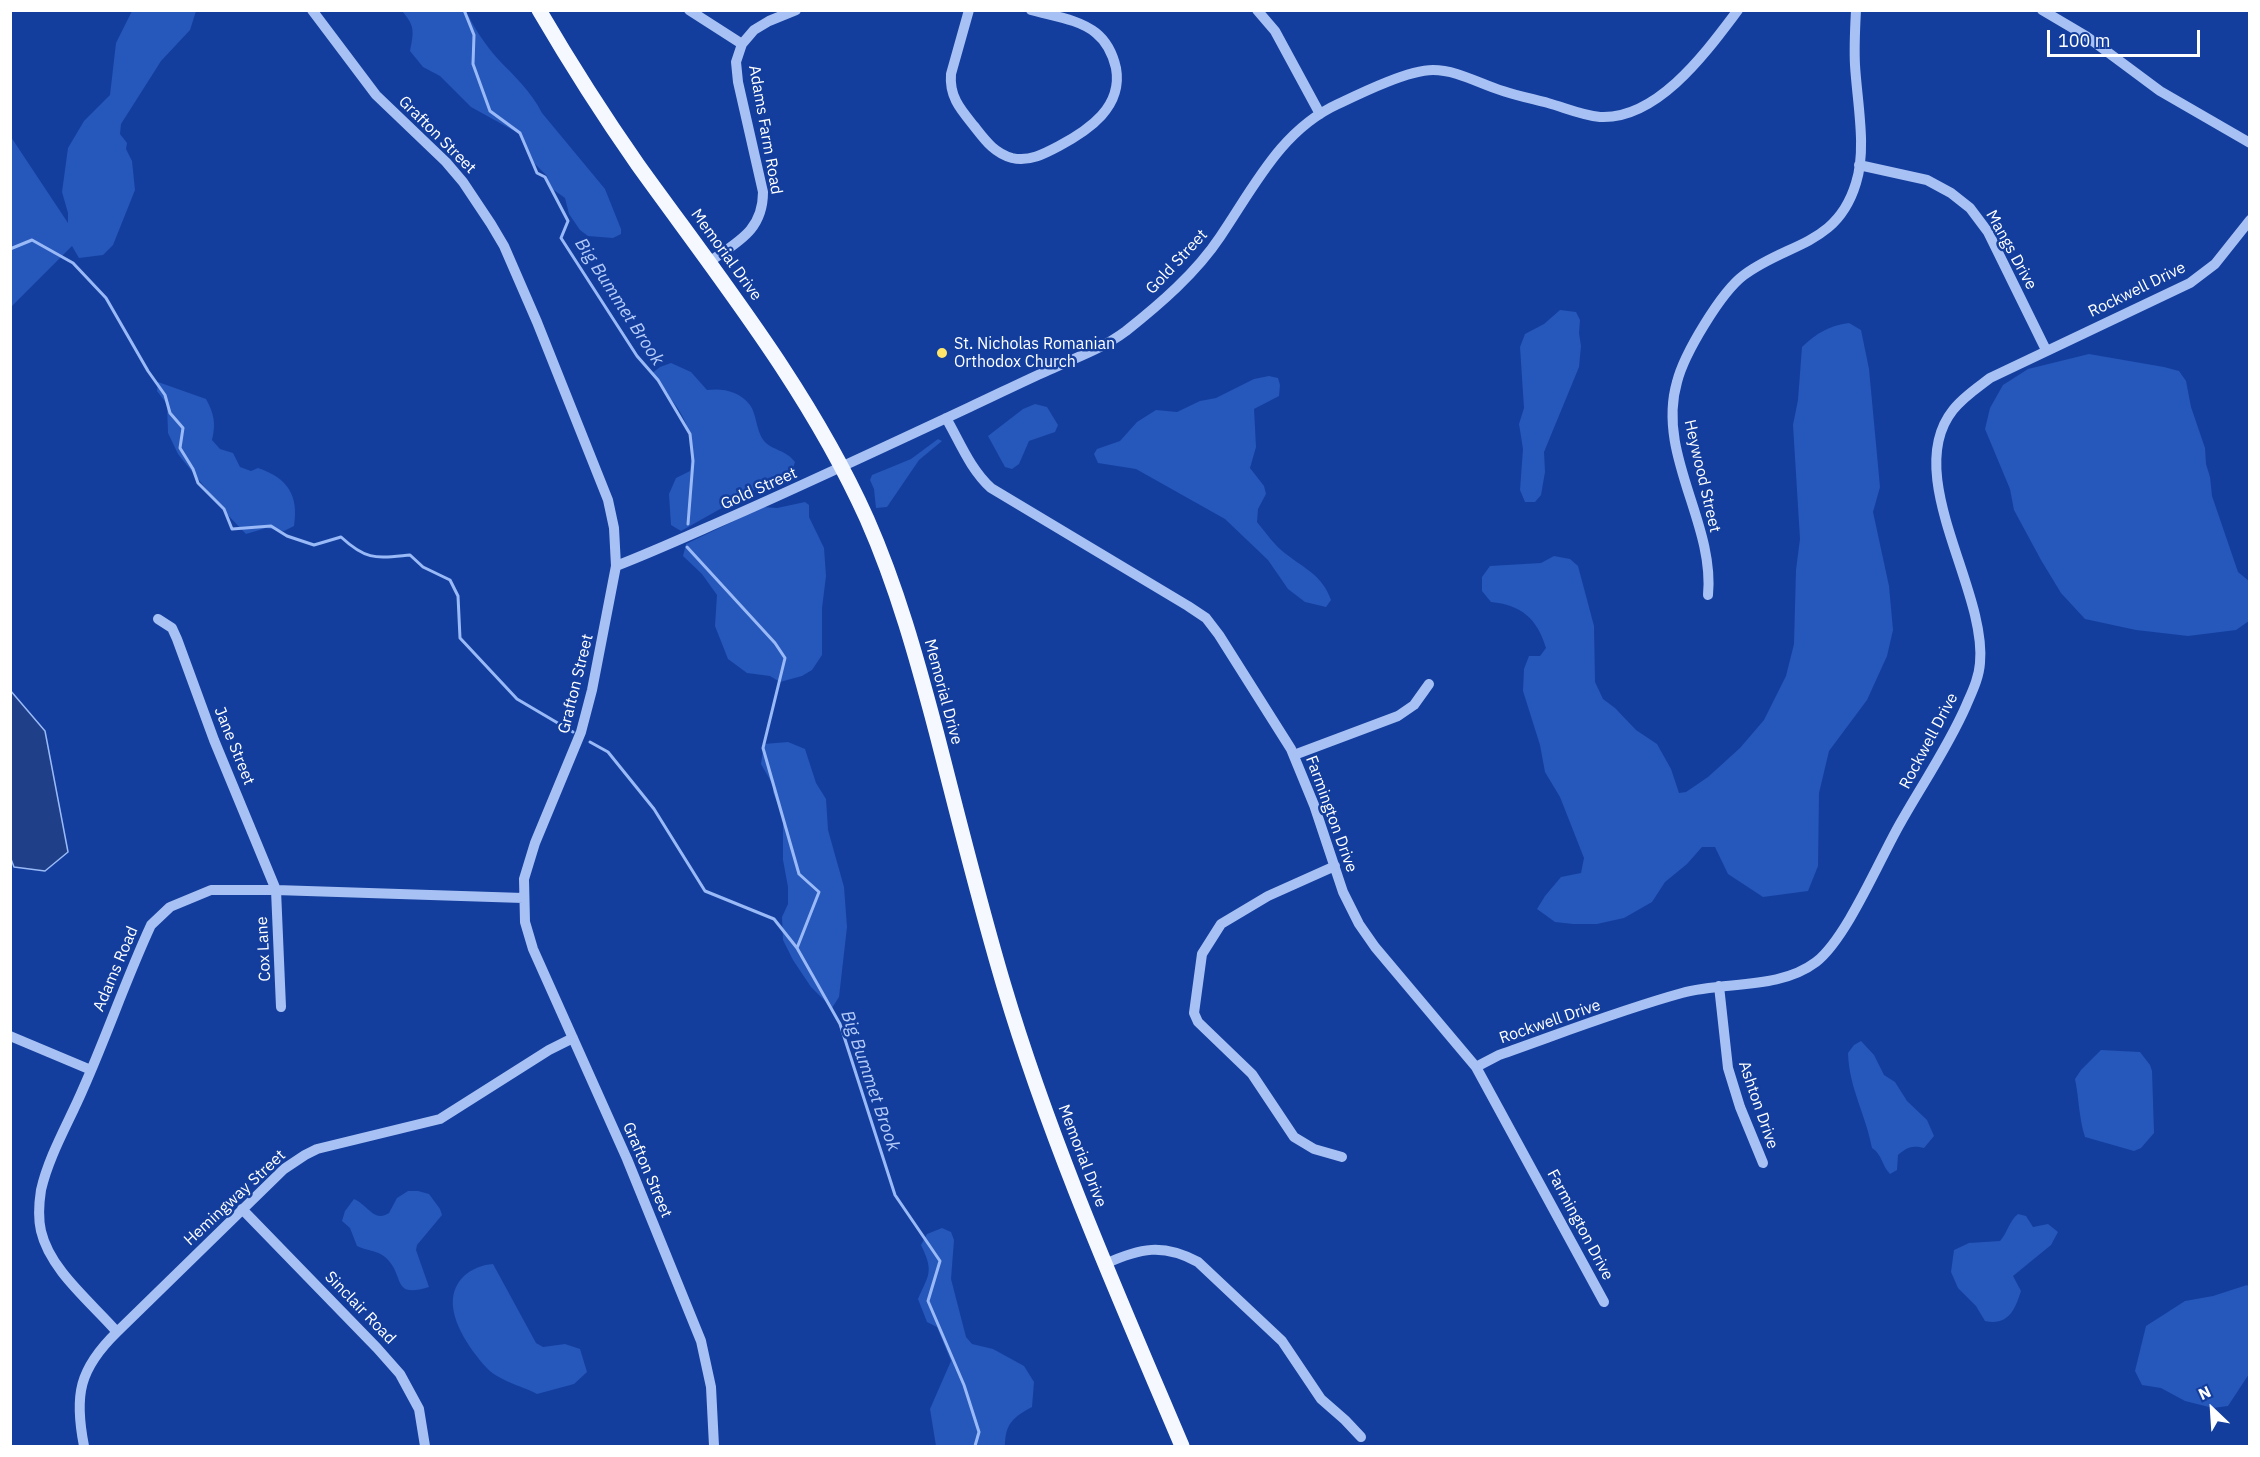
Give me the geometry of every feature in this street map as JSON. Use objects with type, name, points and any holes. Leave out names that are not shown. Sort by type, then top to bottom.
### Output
[{"type":"main road","name":"Memorial Drive","points":[[539,10],[603,114],[794,384],[843,468],[878,544],[922,678],[1016,1025],[1043,1105],[1105,1264],[1182,1446]]},
{"type":"street","name":"Grafton Street","points":[[312,10],[376,95],[419,135],[463,182],[496,232],[535,318],[600,476],[612,513],[616,566],[589,707],[527,864],[523,898],[525,921],[533,949],[627,1159],[701,1341],[711,1386],[714,1446]]},
{"type":"street","points":[[689,10],[742,44]]},
{"type":"street","name":"Adams Farm Road","points":[[708,262],[752,230],[758,221],[763,203],[764,192],[737,72],[736,62],[742,44],[761,25],[796,10]]},
{"type":"street","points":[[969,10],[951,74],[950,83],[954,99],[994,150],[1009,157],[1022,159],[1042,155],[1070,140],[1099,119],[1114,98],[1117,86],[1114,62],[1104,42],[1096,33],[1075,22],[1031,10]]},
{"type":"street","points":[[1257,10],[1275,32],[1320,114]]},
{"type":"street","name":"Gold Street","points":[[616,566],[843,468],[946,418],[1092,352],[1124,332],[1195,269],[1220,238],[1278,152],[1293,135],[1320,114],[1397,80],[1432,70],[1467,77],[1503,92],[1553,104],[1579,114],[1603,117],[1616,115],[1646,104],[1698,63],[1738,10]]},
{"type":"street","name":"Heywood Street","points":[[1708,595],[1708,566],[1672,427],[1673,399],[1680,371],[1715,309],[1733,285],[1750,271],[1813,240],[1836,221],[1854,190],[1859,165],[1860,135],[1855,47],[1856,10]]},
{"type":"street","points":[[2042,10],[2086,36],[2156,88],[2250,143]]},
{"type":"street","points":[[2060,20],[2066,10]]},
{"type":"street","name":"Mangs Drive","points":[[1859,165],[1927,180],[1955,195],[1970,208],[1988,232],[2046,350]]},
{"type":"street","name":"Rockwell Drive","points":[[1476,1067],[1498,1055],[1682,993],[1778,978],[1804,969],[1826,952],[1844,926],[1958,724],[1980,667],[1980,645],[1976,623],[1940,498],[1935,467],[1936,454],[1947,418],[1961,400],[1990,378],[2190,283],[2215,264],[2250,220]]},
{"type":"street","name":"Farmington Drive","points":[[946,418],[976,471],[991,488],[1164,590],[1206,618],[1227,646],[1294,755],[1350,908],[1366,935],[1476,1067],[1604,1302]]},
{"type":"street","name":"Jane Street","points":[[158,619],[172,628],[177,639],[214,740],[276,890]]},
{"type":"street","points":[[1294,755],[1398,716],[1414,705],[1429,684]]},
{"type":"street","points":[[1335,866],[1268,896],[1221,925],[1202,954],[1194,1013],[1203,1028],[1252,1074],[1294,1137],[1314,1149],[1342,1157]]},
{"type":"street","name":"Adams Road","points":[[117,1332],[61,1271],[48,1251],[41,1230],[39,1205],[52,1157],[151,925],[170,908],[211,890],[523,898]]},
{"type":"street","name":"Cox Lane","points":[[276,890],[281,1007]]},
{"type":"street","name":"Ashton Drive","points":[[1719,986],[1728,1068],[1740,1107],[1763,1163]]},
{"type":"street","points":[[10,1036],[91,1070]]},
{"type":"street","name":"Hemingway Street","points":[[84,1446],[79,1414],[82,1381],[92,1359],[284,1169],[305,1155],[331,1145],[440,1119],[549,1050],[573,1038]]},
{"type":"street","name":"Sinclair Road","points":[[242,1209],[381,1351],[400,1374],[419,1409],[425,1446]]},
{"type":"street","points":[[1105,1264],[1139,1252],[1164,1249],[1182,1253],[1198,1262],[1282,1341],[1321,1399],[1361,1437]]},
{"type":"shaded area","points":[[132,11],[196,11],[190,30],[161,61],[121,124],[120,134],[127,143],[126,149],[132,161],[135,190],[113,245],[103,255],[79,258],[72,246],[11,307],[11,137],[68,223],[68,213],[62,192],[68,148],[84,121],[110,95],[116,43]]},
{"type":"shaded area","points":[[402,11],[466,11],[488,47],[527,91],[542,113],[605,189],[621,234],[613,238],[588,236],[580,230],[569,214],[565,198],[551,188],[547,176],[531,160],[518,133],[471,107],[440,76],[423,67],[410,51],[412,29]]},
{"type":"shaded area","points":[[1560,310],[1576,312],[1580,320],[1579,367],[1544,452],[1545,472],[1541,495],[1535,502],[1525,502],[1520,490],[1523,449],[1519,424],[1524,408],[1520,347],[1525,334],[1544,324]]},
{"type":"shaded area","points":[[1849,323],[1861,330],[1869,369],[1880,487],[1873,512],[1889,586],[1893,630],[1887,656],[1867,700],[1829,751],[1819,793],[1818,866],[1808,891],[1763,897],[1728,874],[1715,847],[1702,847],[1687,864],[1665,882],[1652,902],[1624,918],[1597,924],[1555,922],[1537,909],[1561,877],[1581,873],[1584,858],[1560,797],[1545,772],[1540,745],[1523,691],[1524,669],[1529,656],[1540,656],[1546,648],[1538,629],[1526,615],[1511,606],[1491,602],[1482,591],[1482,577],[1490,566],[1541,563],[1554,556],[1570,559],[1578,566],[1594,626],[1595,682],[1603,699],[1636,730],[1657,744],[1671,769],[1679,793],[1686,792],[1708,777],[1740,748],[1764,720],[1786,676],[1794,644],[1796,570],[1800,539],[1793,425],[1798,400],[1802,347],[1823,331]]},
{"type":"shaded area","points":[[2089,354],[2179,371],[2186,381],[2191,407],[2205,448],[2212,496],[2238,572],[2249,581],[2249,621],[2236,630],[2188,636],[2136,630],[2085,619],[2061,593],[2014,510],[2010,489],[1985,429],[1990,408],[2003,385],[2028,369]]},
{"type":"shaded area","points":[[671,363],[691,372],[707,390],[719,390],[741,396],[750,405],[764,441],[795,462],[793,468],[681,531],[671,525],[669,494],[676,478],[690,471],[688,428],[670,397],[651,374]]},
{"type":"shaded area","points":[[1269,376],[1278,378],[1279,396],[1254,409],[1256,447],[1250,468],[1264,486],[1266,494],[1258,509],[1257,522],[1278,547],[1312,573],[1323,585],[1331,600],[1326,607],[1305,602],[1288,589],[1268,560],[1225,519],[1136,469],[1098,463],[1094,454],[1097,449],[1120,441],[1137,422],[1156,410],[1177,412],[1200,401],[1216,398],[1254,379]]},
{"type":"shaded area","points":[[158,382],[206,399],[214,419],[212,440],[220,449],[233,453],[240,467],[251,471],[258,468],[284,483],[293,497],[294,526],[284,531],[266,528],[246,534],[223,510],[178,454],[168,433],[167,404],[157,391]]},
{"type":"shaded area","points":[[1035,404],[1047,407],[1058,425],[1055,432],[1029,441],[1019,464],[1012,469],[1005,467],[988,436],[1023,409]]},
{"type":"shaded area","points":[[938,439],[942,441],[919,460],[887,507],[876,508],[874,489],[870,480],[872,475],[911,459]]},
{"type":"shaded area","points":[[805,502],[809,505],[809,517],[824,548],[826,576],[822,608],[822,655],[812,670],[802,676],[780,682],[770,676],[747,673],[728,659],[715,626],[717,595],[702,574],[683,556],[686,544],[763,507],[777,508]]},
{"type":"shaded area","points":[[10,690],[45,731],[68,852],[45,871],[14,867],[11,859]]},
{"type":"shaded area","points":[[788,742],[805,749],[816,783],[826,799],[828,830],[844,887],[847,927],[839,997],[832,1008],[811,987],[783,940],[782,917],[788,904],[788,887],[783,860],[783,818],[773,792],[773,785],[761,764],[764,744]]},
{"type":"shaded area","points":[[1861,1041],[1874,1055],[1884,1075],[1895,1082],[1907,1101],[1927,1120],[1934,1136],[1924,1148],[1910,1147],[1898,1155],[1897,1170],[1890,1174],[1878,1153],[1872,1148],[1851,1078],[1848,1053],[1854,1045]]},
{"type":"shaded area","points":[[2101,1050],[2140,1052],[2152,1071],[2154,1133],[2141,1148],[2134,1151],[2085,1137],[2075,1079]]},
{"type":"shaded area","points":[[408,1191],[429,1194],[442,1215],[417,1245],[416,1250],[429,1287],[417,1290],[403,1288],[385,1257],[357,1246],[350,1228],[342,1221],[345,1211],[354,1199],[375,1215],[384,1216],[389,1213],[397,1198]]},
{"type":"shaded area","points":[[2018,1214],[2026,1216],[2033,1227],[2048,1224],[2058,1232],[2051,1245],[2013,1276],[2021,1291],[2009,1315],[1999,1321],[1985,1321],[1976,1306],[1958,1288],[1951,1272],[1954,1250],[1969,1243],[2000,1241]]},
{"type":"shaded area","points":[[942,1228],[951,1232],[954,1240],[951,1279],[966,1337],[972,1344],[993,1349],[1024,1366],[1034,1382],[1032,1407],[1020,1414],[1009,1426],[1005,1446],[936,1446],[930,1409],[951,1361],[937,1327],[927,1322],[918,1299],[929,1267],[921,1245],[927,1234]]},
{"type":"shaded area","points":[[493,1264],[536,1343],[543,1347],[565,1344],[580,1349],[587,1372],[574,1384],[537,1394],[490,1371],[469,1346],[457,1322],[454,1310],[453,1298],[456,1286],[470,1271]]},
{"type":"shaded area","points":[[2247,1285],[2250,1288],[2249,1374],[2228,1406],[2213,1408],[2185,1401],[2161,1388],[2142,1385],[2135,1371],[2146,1326],[2185,1301],[2213,1296]]},
{"type":"waterway","name":"Big Bummet Brook","points":[[464,10],[474,35],[473,64],[490,111],[520,133],[537,173],[545,177],[568,221],[561,238],[637,356],[658,380],[690,434],[693,461],[688,524]]},
{"type":"waterway","points":[[10,249],[32,240],[73,263],[106,298],[148,371],[165,395],[170,413],[183,428],[180,448],[193,469],[198,483],[224,509],[232,529],[271,526],[287,536],[314,545],[341,537],[358,550],[372,556],[410,555],[423,567],[450,580],[458,596],[460,638],[517,699],[573,732]]},
{"type":"waterway","name":"Big Bummet Brook","points":[[687,547],[775,643],[785,658],[763,748],[799,874],[819,892],[797,948],[840,1024],[895,1195],[940,1261],[928,1301],[964,1385],[979,1432],[975,1446]]},
{"type":"waterway","points":[[590,742],[608,752],[654,809],[705,891],[774,919],[797,948]]},
{"type":"place","name":"St. Nicholas Romanian Orthodox Church","points":[[942,353]]}]
